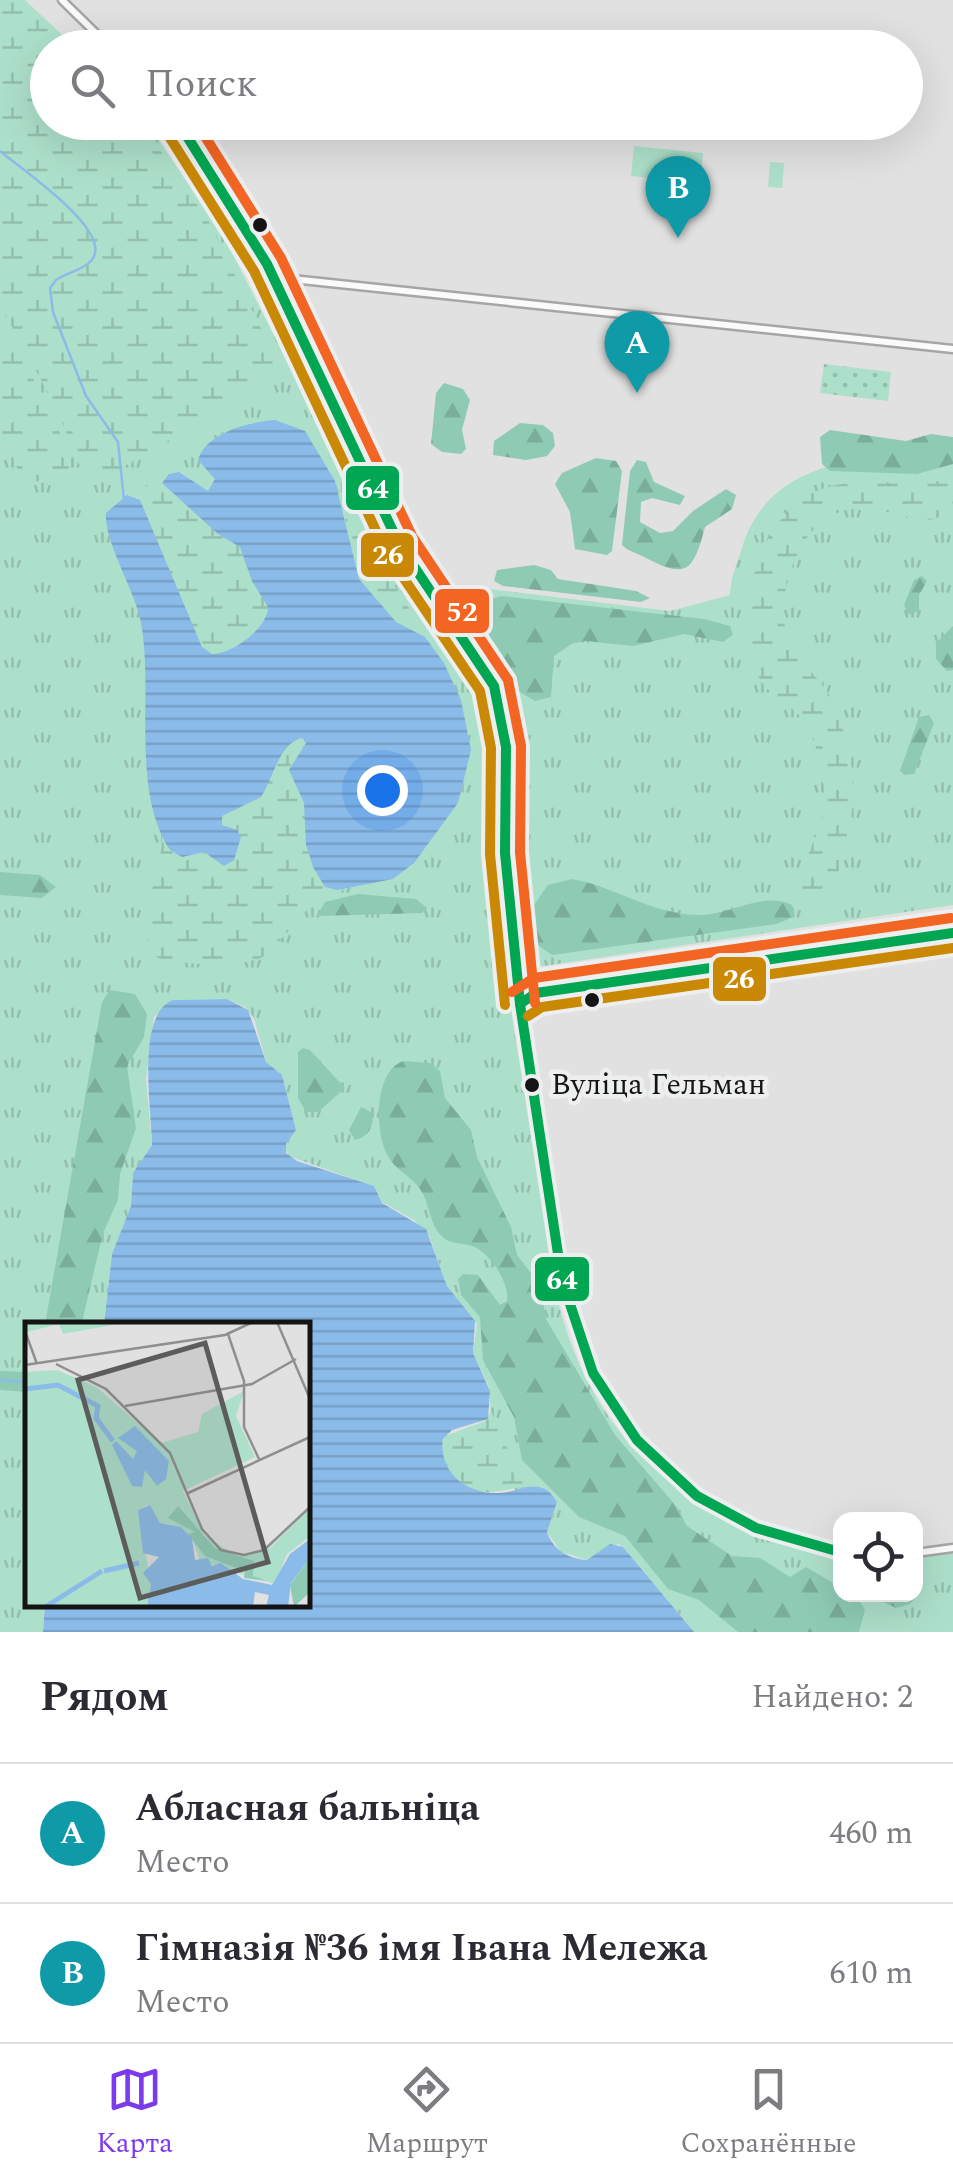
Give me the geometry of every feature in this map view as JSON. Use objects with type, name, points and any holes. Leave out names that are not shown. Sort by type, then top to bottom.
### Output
[{"type":"street","points":[[62,0],[93,30]]},
{"type":"street","points":[[189,140],[273,277],[399,544],[474,649],[494,686],[506,748],[505,853],[520,1004],[568,1309],[593,1373],[616,1412],[654,1458],[698,1496],[756,1528],[833,1550]]},
{"type":"street","points":[[273,277],[953,349]]},
{"type":"street","points":[[520,1004],[536,994],[953,933]]},
{"type":"street","points":[[520,1004],[538,1009],[953,948]]},
{"type":"street","points":[[923,1552],[953,1548]]},
{"type":"green space","points":[[0,0],[25,0],[57,30],[30,30],[30,140],[158,140],[224,237],[385,553],[417,583],[431,590],[457,598],[482,588],[670,611],[730,595],[735,567],[754,519],[774,495],[798,478],[857,460],[953,449],[953,905],[510,971],[508,976],[559,1304],[582,1370],[606,1412],[635,1449],[705,1507],[792,1545],[833,1555],[833,1602],[923,1602],[923,1556],[953,1550],[953,1632],[694,1632],[623,1547],[618,1544],[587,1560],[561,1552],[547,1532],[556,1506],[552,1494],[515,1491],[491,1414],[489,1387],[473,1353],[477,1324],[447,1286],[429,1235],[414,1220],[382,1202],[373,1186],[289,1156],[284,1147],[296,1130],[282,1075],[266,1062],[254,1018],[245,1007],[227,999],[173,1000],[154,1017],[146,1079],[152,1145],[133,1173],[131,1206],[112,1254],[104,1322],[25,1322],[25,1607],[45,1607],[43,1632],[0,1632]]},
{"type":"green space","points":[[0,0],[16,0],[49,30],[30,30],[30,140],[153,140],[208,220],[277,361],[277,370],[264,386],[109,475],[93,475],[79,464],[56,407],[0,305]]},
{"type":"green space","points":[[634,146],[703,153],[700,183],[631,176]]},
{"type":"green space","points":[[770,162],[784,163],[782,188],[768,187]]},
{"type":"green space","points":[[0,324],[45,400],[64,445],[68,480],[55,487],[22,476],[0,438]]},
{"type":"green space","points":[[824,364],[891,372],[888,401],[820,393]]},
{"type":"green space","points":[[444,383],[463,389],[470,400],[462,430],[466,449],[461,454],[442,452],[431,444],[436,393]]},
{"type":"green space","points":[[520,423],[543,425],[553,433],[555,446],[547,456],[526,460],[493,455],[494,441]]},
{"type":"green space","points":[[830,430],[906,441],[931,434],[953,437],[953,464],[917,474],[830,471],[822,464],[820,437]]},
{"type":"green space","points":[[596,458],[616,461],[622,471],[612,551],[607,555],[575,549],[570,512],[555,484],[562,473]]},
{"type":"green space","points":[[637,460],[646,462],[654,482],[685,496],[680,505],[652,498],[641,502],[640,522],[660,533],[673,531],[693,511],[726,489],[736,495],[732,509],[705,527],[692,563],[686,567],[658,564],[622,545],[630,471]]},
{"type":"green space","points":[[169,474],[164,478],[218,534],[240,547],[252,581],[268,607],[262,624],[219,655],[206,648],[194,632],[145,511],[135,496],[127,495]]},
{"type":"green space","points":[[953,478],[953,512],[938,518],[923,520],[851,509],[827,518],[805,541],[789,575],[785,628],[797,654],[825,688],[837,710],[854,794],[833,893],[821,907],[807,907],[799,898],[800,884],[822,817],[823,779],[810,731],[794,710],[765,687],[757,673],[748,624],[756,570],[778,523],[796,504],[817,491],[850,483],[919,483]]},
{"type":"green space","points":[[345,508],[430,641],[395,621],[372,597],[352,555]]},
{"type":"green space","points":[[534,565],[551,570],[558,579],[636,591],[650,598],[641,602],[503,586],[494,581],[497,570]]},
{"type":"green space","points":[[922,576],[927,581],[919,595],[919,612],[908,614],[904,605],[914,580]]},
{"type":"green space","points":[[501,596],[704,619],[730,626],[733,635],[723,642],[684,634],[633,646],[573,643],[554,656],[551,697],[535,701],[518,691],[497,647],[475,617],[482,602]]},
{"type":"green space","points":[[953,626],[953,670],[947,671],[936,659],[936,643]]},
{"type":"green space","points":[[929,715],[934,723],[914,774],[905,775],[900,771],[919,717]]},
{"type":"green space","points":[[299,738],[306,743],[291,764],[292,778],[304,803],[309,856],[324,887],[345,889],[307,910],[279,943],[258,959],[214,964],[158,958],[146,934],[162,836],[176,856],[204,852],[215,863],[240,833],[222,825],[222,816],[257,800],[274,765]]},
{"type":"green space","points":[[0,872],[40,875],[56,887],[42,898],[0,895]]},
{"type":"green space","points":[[572,879],[683,914],[711,914],[758,902],[781,901],[792,905],[795,916],[777,924],[552,955],[532,941],[529,912],[548,885]]},
{"type":"green space","points":[[358,894],[416,899],[427,908],[422,913],[317,916],[325,902]]},
{"type":"green space","points":[[110,990],[135,994],[147,1014],[144,1037],[127,1066],[136,1128],[120,1174],[118,1200],[103,1233],[82,1322],[45,1322],[102,1002]]},
{"type":"green space","points":[[303,1048],[310,1050],[345,1088],[318,1112],[306,1112],[298,1098],[298,1052]]},
{"type":"green space","points":[[404,1061],[430,1063],[440,1071],[445,1098],[471,1130],[477,1157],[511,1227],[517,1255],[540,1285],[546,1319],[615,1435],[677,1507],[687,1526],[732,1556],[760,1558],[790,1577],[806,1567],[833,1583],[833,1602],[860,1602],[865,1610],[859,1632],[738,1632],[699,1600],[668,1589],[625,1536],[579,1517],[522,1460],[514,1417],[483,1360],[480,1317],[461,1295],[458,1279],[463,1274],[478,1275],[500,1305],[507,1301],[502,1278],[479,1249],[449,1241],[438,1232],[420,1189],[391,1161],[383,1146],[379,1103],[394,1066]]},
{"type":"green space","points":[[361,1107],[371,1112],[372,1126],[355,1140],[349,1130]]},
{"type":"green space","points":[[0,1371],[25,1372],[25,1392],[0,1390]]},
{"type":"green space","points":[[491,1411],[507,1448],[548,1491],[523,1487],[476,1490],[448,1469],[442,1455],[445,1436],[485,1421]]},
{"type":"green space","points":[[883,1602],[912,1602],[910,1604],[896,1608]]},
{"type":"water","points":[[275,420],[305,431],[335,481],[359,579],[396,622],[425,637],[444,663],[461,700],[471,750],[458,803],[414,863],[393,879],[337,890],[325,887],[306,845],[304,803],[289,770],[306,743],[302,738],[282,754],[261,797],[222,816],[222,825],[237,830],[241,837],[234,860],[224,866],[204,852],[182,857],[170,850],[150,799],[141,623],[107,525],[106,513],[127,495],[140,500],[202,647],[212,654],[239,645],[256,631],[268,607],[252,581],[240,547],[218,534],[162,483],[169,474],[179,472],[208,491],[215,479],[198,460],[210,442],[242,426]]},
{"type":"water","points":[[227,999],[248,1010],[266,1062],[282,1075],[296,1130],[286,1144],[286,1153],[297,1161],[374,1186],[382,1203],[426,1229],[447,1286],[475,1321],[473,1353],[490,1391],[488,1419],[452,1430],[443,1439],[450,1471],[466,1485],[487,1493],[534,1486],[547,1491],[557,1502],[547,1532],[558,1549],[587,1560],[610,1544],[623,1547],[694,1632],[43,1632],[45,1607],[310,1607],[310,1322],[104,1322],[112,1254],[131,1206],[133,1173],[152,1145],[148,1066],[154,1024],[161,1009],[173,1000]]},
{"type":"waterway","points":[[0,151],[63,202],[91,234],[95,249],[91,261],[56,280],[50,288],[53,312],[86,396],[118,442],[124,500]]},
{"type":"waterway","points":[[0,1380],[25,1382]]},
{"type":"transit line","name":"26","points":[[171,140],[254,271],[386,552],[480,691],[491,748],[490,854],[505,1005]]},
{"type":"transit line","name":"64","points":[[189,140],[267,264],[399,544],[494,686],[506,747],[505,853],[520,1004],[562,1280],[593,1373],[637,1440],[697,1496],[756,1528],[833,1550]]},
{"type":"transit line","name":"52","points":[[207,140],[281,258],[412,536],[508,680],[521,746],[520,852],[535,1003]]},
{"type":"transit line","name":"52","points":[[512,992],[534,978],[951,918]]},
{"type":"transit line","name":"64","points":[[520,1004],[536,993],[953,933]]},
{"type":"transit line","name":"26","points":[[528,1016],[542,1007],[953,948]]},
{"type":"place","name":"Гімназія №36 імя Івана Мележа","points":[[678,238]]},
{"type":"place","name":"Абласная бальніца","points":[[637,393]]},
{"type":"place","name":"Вуліца Гельман","points":[[532,1085]]}]
